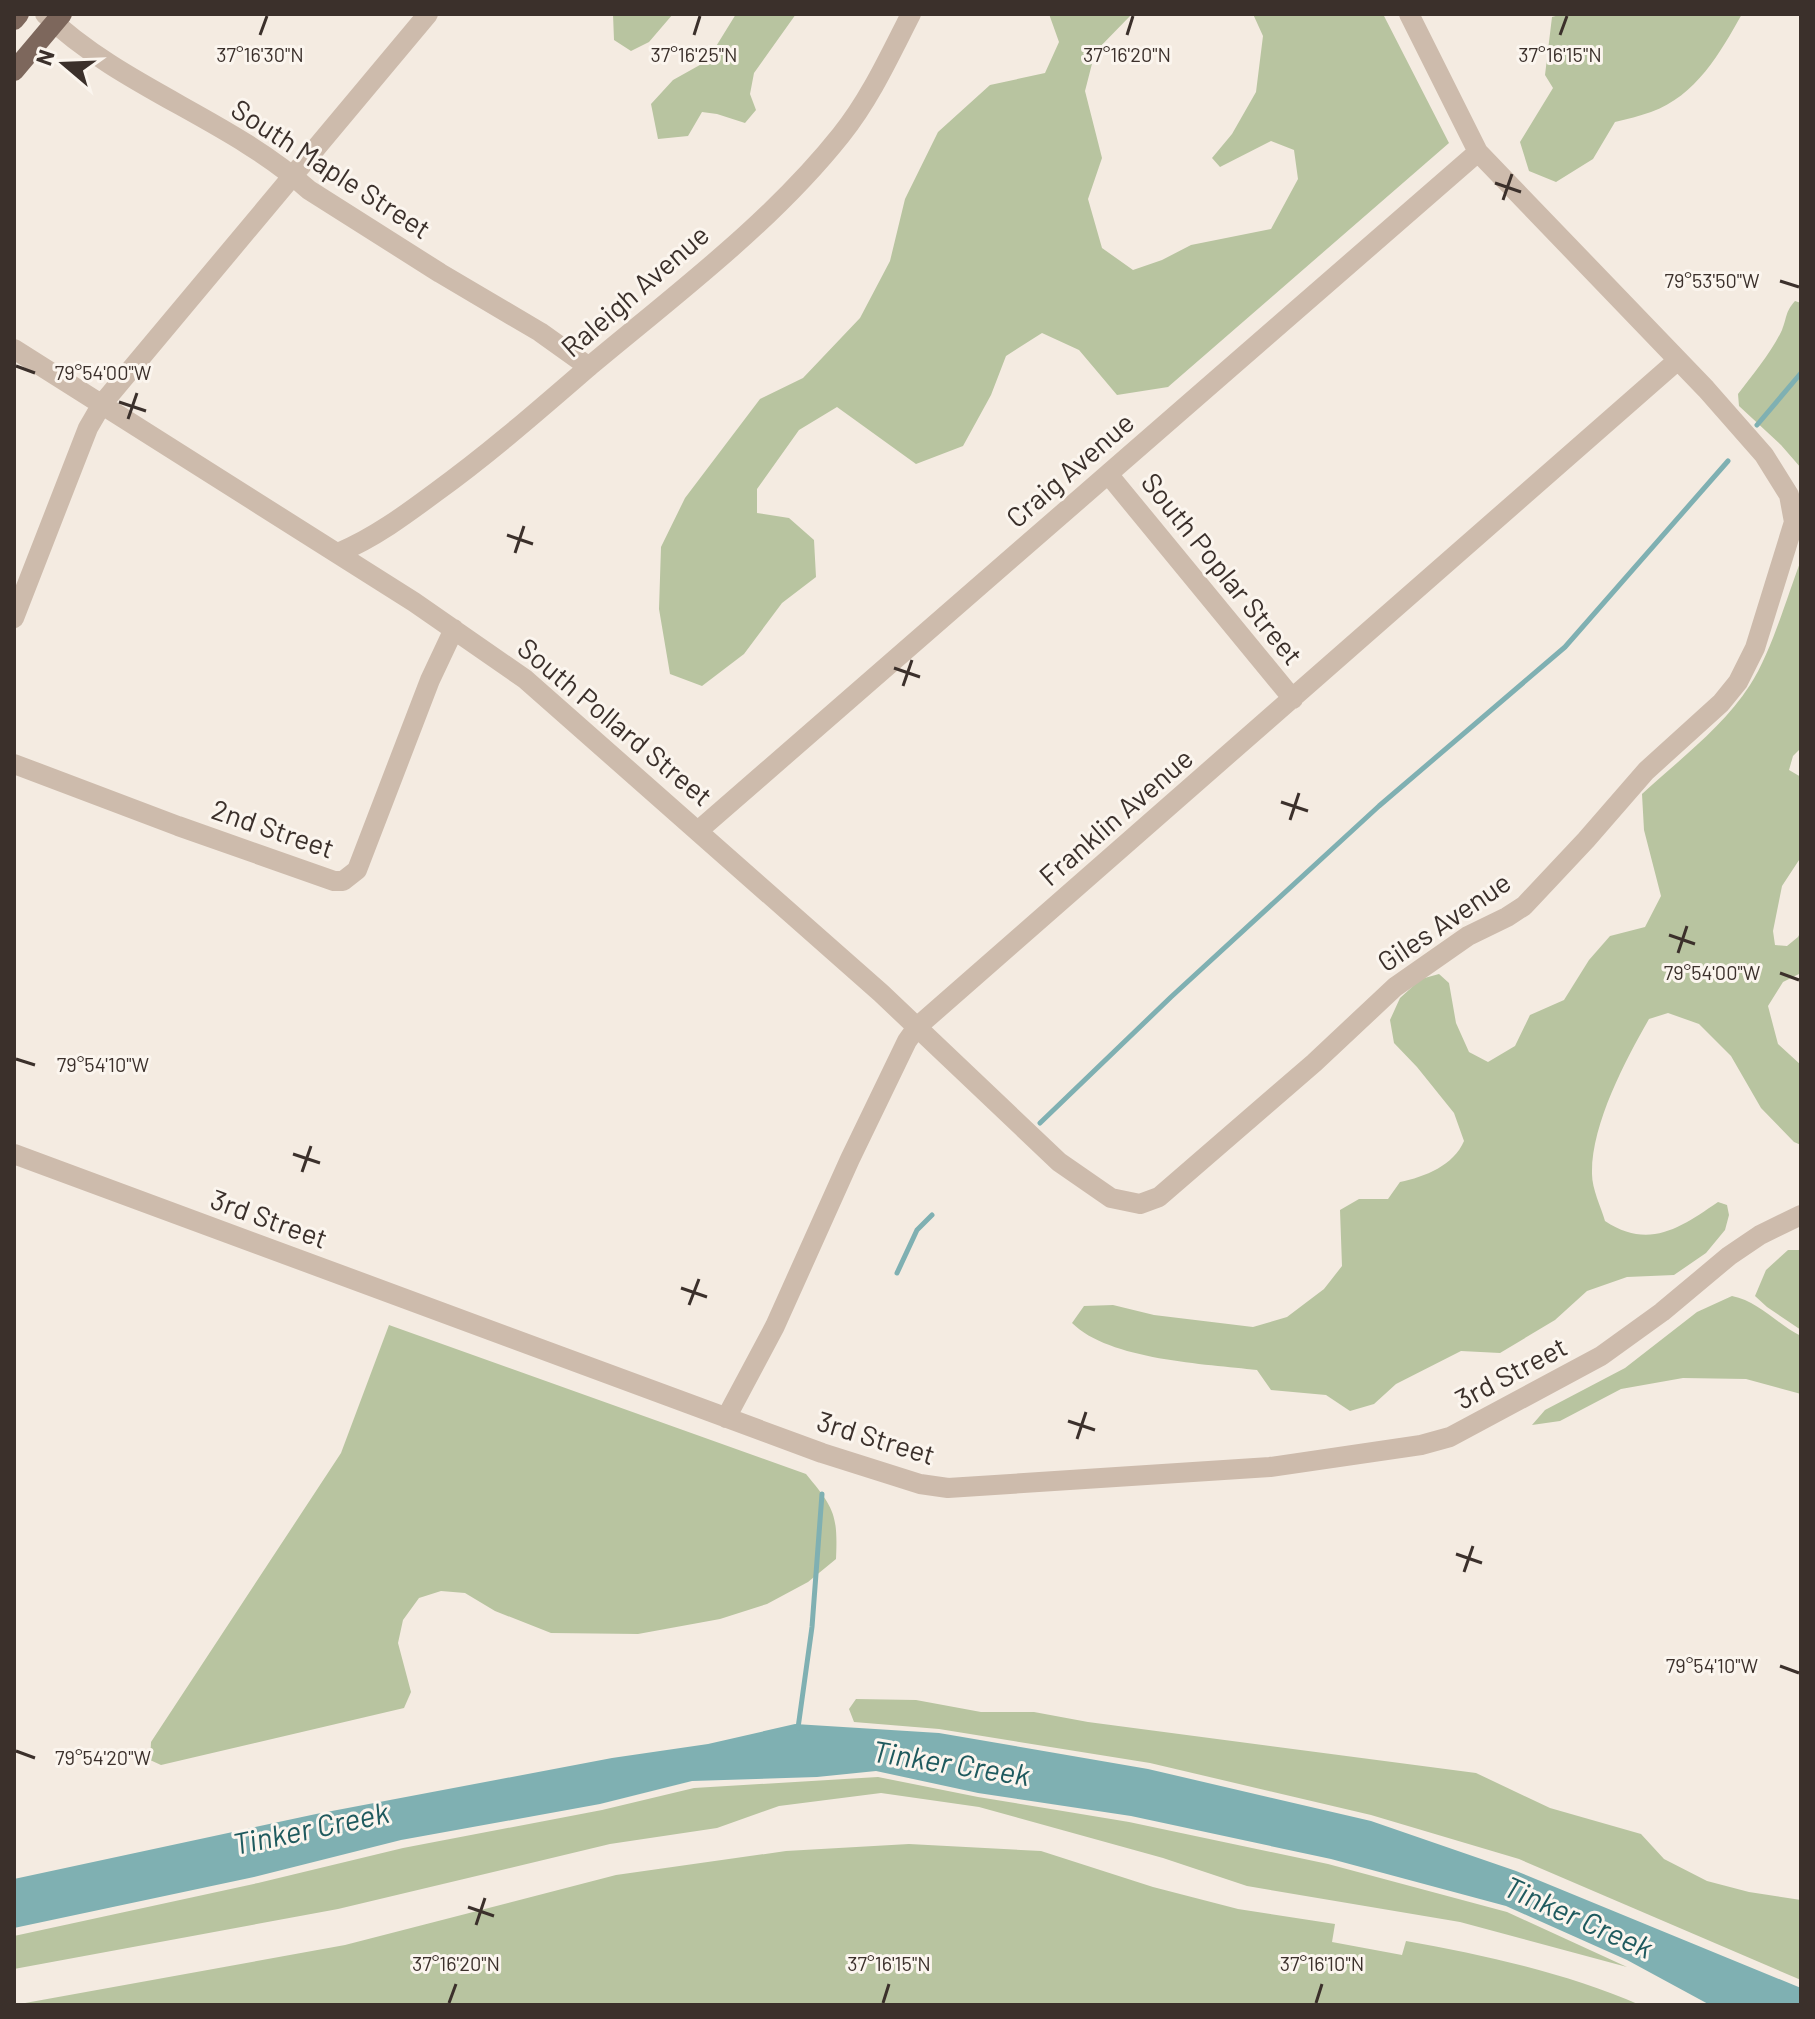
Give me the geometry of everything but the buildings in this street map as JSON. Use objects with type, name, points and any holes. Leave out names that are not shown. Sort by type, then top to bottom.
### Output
[{"type":"main road","points":[[14,20],[19,14]]},
{"type":"main road","points":[[14,71],[54,17]]},
{"type":"street","points":[[14,618],[83,441],[102,404],[428,14]]},
{"type":"street","name":"Raleigh Avenue","points":[[338,553],[356,546],[401,518],[473,465],[720,256],[817,163],[858,112],[911,14]]},
{"type":"street","name":"Giles Avenue","points":[[1128,1204],[1140,1204],[1159,1197],[1314,1063],[1395,987],[1468,936],[1524,906],[1646,771],[1721,703],[1738,682],[1751,658],[1794,522],[1793,506],[1775,469],[1764,455],[1678,360],[1478,152],[1409,14]]},
{"type":"street","name":"South Maple Street","points":[[54,17],[73,38],[163,96],[246,143],[309,190],[540,332],[589,367]]},
{"type":"street","name":"Craig Avenue","points":[[699,830],[1478,152]]},
{"type":"street","name":"South Pollard Street","points":[[14,349],[338,553],[525,679],[699,830],[917,1027],[1059,1162],[1111,1198],[1128,1204]]},
{"type":"street","name":"Franklin Avenue","points":[[726,1418],[775,1326],[850,1159],[907,1041],[917,1027],[1678,360]]},
{"type":"street","name":"South Poplar Street","points":[[1108,474],[1293,699]]},
{"type":"street","name":"2nd Street","points":[[14,764],[178,826],[334,881],[343,881],[357,870],[430,680],[454,629]]},
{"type":"street","name":"3rd Street","points":[[14,1154],[726,1418],[882,1473],[948,1488],[1270,1467],[1421,1445],[1472,1427],[1601,1356],[1662,1312],[1729,1256],[1760,1235],[1801,1215]]},
{"type":"green space","points":[[613,14],[673,14],[649,42],[631,51],[614,40]]},
{"type":"green space","points":[[736,14],[796,14],[754,73],[750,94],[756,110],[745,123],[702,112],[688,136],[658,139],[651,104],[673,80],[707,61]]},
{"type":"green space","points":[[1049,14],[1132,14],[1095,52],[1085,91],[1102,158],[1088,199],[1102,248],[1133,270],[1191,245],[1271,229],[1298,179],[1294,150],[1271,141],[1220,167],[1212,158],[1232,134],[1256,92],[1263,36],[1253,14],[1383,14],[1449,143],[1168,387],[1117,395],[1079,350],[1042,333],[1006,356],[991,395],[963,446],[916,464],[837,407],[799,430],[757,489],[757,513],[789,518],[814,540],[816,577],[782,603],[744,654],[702,686],[670,674],[659,609],[661,547],[685,498],[760,399],[803,378],[860,318],[890,261],[905,199],[938,132],[990,85],[1045,73],[1059,42]]},
{"type":"green space","points":[[1563,14],[1742,14],[1715,58],[1694,84],[1667,105],[1615,122],[1593,159],[1556,182],[1529,171],[1520,142],[1553,88],[1545,75],[1552,17]]},
{"type":"green space","points":[[1795,301],[1801,303],[1801,468],[1739,406],[1738,394],[1773,347]]},
{"type":"green space","points":[[1801,560],[1801,748],[1793,756],[1789,770],[1801,777],[1801,857],[1782,886],[1773,931],[1775,945],[1787,946],[1801,931],[1801,973],[1783,982],[1768,1006],[1778,1044],[1801,1065],[1801,1145],[1794,1142],[1761,1108],[1731,1056],[1699,1024],[1668,1013],[1649,1019],[1630,1054],[1603,1114],[1593,1155],[1592,1180],[1605,1221],[1621,1230],[1650,1235],[1664,1232],[1718,1202],[1727,1205],[1729,1215],[1725,1230],[1706,1253],[1674,1275],[1627,1277],[1587,1291],[1555,1320],[1500,1353],[1461,1351],[1396,1384],[1374,1404],[1350,1411],[1326,1395],[1271,1390],[1257,1370],[1133,1353],[1088,1335],[1072,1323],[1084,1306],[1113,1305],[1154,1315],[1253,1327],[1287,1317],[1324,1289],[1342,1266],[1340,1210],[1359,1199],[1388,1199],[1400,1182],[1429,1173],[1453,1157],[1464,1141],[1454,1113],[1394,1043],[1390,1020],[1400,998],[1421,979],[1439,974],[1449,983],[1456,1023],[1469,1052],[1488,1062],[1515,1046],[1530,1015],[1564,1000],[1589,960],[1610,936],[1645,927],[1661,896],[1644,830],[1642,794],[1714,729],[1750,685],[1772,641]]},
{"type":"green space","points":[[1788,1250],[1801,1250],[1801,1330],[1755,1296],[1766,1270]]},
{"type":"green space","points":[[1732,1296],[1759,1308],[1801,1336],[1801,1394],[1746,1379],[1683,1378],[1621,1389],[1560,1421],[1532,1425],[1545,1410],[1625,1368],[1697,1312]]},
{"type":"green space","points":[[389,1325],[806,1474],[832,1512],[836,1559],[808,1582],[767,1604],[720,1619],[638,1634],[551,1633],[495,1611],[465,1593],[441,1591],[419,1598],[403,1620],[398,1643],[411,1692],[404,1708],[161,1765],[150,1760],[151,1742],[341,1453]]},
{"type":"green space","points":[[856,1699],[916,1700],[981,1712],[1034,1712],[1088,1722],[1476,1773],[1550,1808],[1641,1834],[1664,1859],[1707,1881],[1749,1892],[1801,1900],[1801,1980],[1519,1859],[1371,1815],[1150,1763],[939,1729],[854,1722],[849,1709]]},
{"type":"green space","points":[[878,1777],[1129,1822],[1328,1864],[1507,1912],[1627,1967],[1460,1922],[1247,1886],[1163,1858],[979,1807],[881,1793],[779,1806],[717,1828],[610,1844],[338,1909],[14,1969],[14,1936],[403,1848],[602,1810],[694,1788]]},
{"type":"green space","points":[[909,1844],[1041,1851],[1153,1887],[1238,1909],[1335,1924],[1332,1942],[1402,1955],[1406,1941],[1465,1952],[1554,1974],[1640,2005],[14,2005],[345,1945],[616,1875],[786,1851]]},
{"type":"water","name":"Tinker Creek","points":[[795,1724],[939,1733],[1148,1769],[1371,1821],[1516,1871],[1801,1988],[1801,2005],[1710,2005],[1627,1960],[1506,1906],[1331,1859],[1131,1816],[978,1793],[876,1771],[817,1777],[692,1781],[600,1804],[401,1840],[254,1877],[14,1928],[14,1879],[316,1814],[612,1758],[708,1744]]},
{"type":"waterway","points":[[1757,425],[1801,373]]},
{"type":"waterway","points":[[1040,1123],[1171,997],[1379,806],[1565,647],[1728,461]]},
{"type":"waterway","points":[[897,1273],[917,1230],[932,1215]]},
{"type":"waterway","points":[[798,1728],[812,1627],[822,1494]]}]
